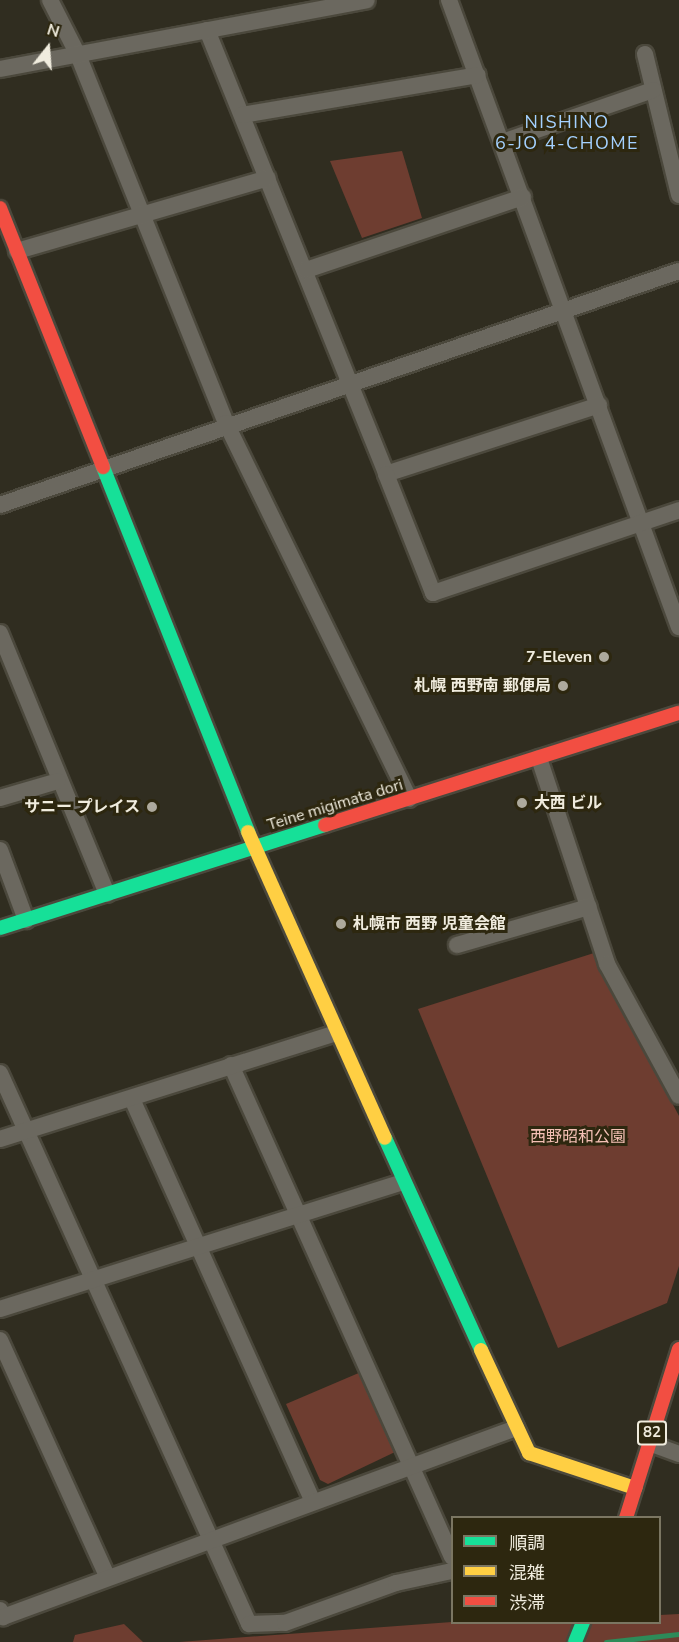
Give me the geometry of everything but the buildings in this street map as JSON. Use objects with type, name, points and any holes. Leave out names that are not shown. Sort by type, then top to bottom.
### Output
[{"type":"street","points":[[50,0],[78,55],[226,423],[409,799]]},
{"type":"street","points":[[0,69],[207,30],[306,5],[367,0]]},
{"type":"street","points":[[449,0],[565,310],[679,627]]},
{"type":"street","points":[[207,30],[352,382],[433,593],[679,510]]},
{"type":"street","points":[[645,54],[679,195]]},
{"type":"street","points":[[242,115],[478,75]]},
{"type":"street","points":[[502,142],[653,90]]},
{"type":"street","points":[[17,251],[144,216],[268,178]]},
{"type":"street","points":[[306,270],[523,197]]},
{"type":"street","points":[[0,208],[105,466],[254,848],[516,1428],[529,1453],[635,1488]]},
{"type":"street","points":[[0,505],[226,423],[679,271]]},
{"type":"street","points":[[386,474],[599,405]]},
{"type":"street","points":[[0,633],[58,781],[107,894]]},
{"type":"street","name":"Teine migimata dori","points":[[0,928],[679,713]]},
{"type":"street","points":[[539,758],[607,964],[679,1096]]},
{"type":"street","points":[[0,798],[58,781]]},
{"type":"street","points":[[0,850],[26,920]]},
{"type":"street","points":[[457,945],[589,907]]},
{"type":"street","points":[[0,1139],[337,1033]]},
{"type":"street","points":[[231,1065],[451,1553]]},
{"type":"street","points":[[0,1073],[249,1624],[285,1623],[396,1583],[451,1571]]},
{"type":"street","points":[[132,1099],[313,1502]]},
{"type":"street","points":[[0,1309],[404,1182]]},
{"type":"street","points":[[0,1340],[108,1578]]},
{"type":"street","name":"82","points":[[627,1516],[679,1349]]},
{"type":"street","points":[[0,1610],[3,1617],[516,1428]]},
{"type":"street","points":[[649,1443],[679,1454]]},
{"type":"green space","points":[[402,151],[422,218],[362,238],[330,161]]},
{"type":"green space","name":"西野昭和公園","points":[[594,953],[679,1116],[679,1266],[667,1303],[558,1348],[418,1009]]},
{"type":"green space","points":[[361,1372],[395,1452],[328,1484],[320,1480],[286,1404]]},
{"type":"green space","points":[[679,1614],[679,1642],[179,1642],[451,1622],[451,1624],[661,1624],[661,1615]]},
{"type":"green space","points":[[124,1624],[143,1642],[73,1642],[75,1635]]},
{"type":"waterway","points":[[606,1642],[679,1634]]},
{"type":"traffic: fast","points":[[103,467],[248,832]]},
{"type":"traffic: fast","points":[[0,928],[325,825]]},
{"type":"traffic: fast","points":[[385,1138],[481,1350]]},
{"type":"traffic: fast","points":[[575,1642],[582,1624]]},
{"type":"traffic: slow","points":[[248,832],[385,1138]]},
{"type":"traffic: slow","points":[[481,1350],[529,1453],[635,1488]]},
{"type":"traffic: jam","points":[[0,208],[103,467]]},
{"type":"traffic: jam","points":[[325,825],[679,713]]},
{"type":"traffic: jam","points":[[627,1516],[679,1349]]},
{"type":"place","name":"7-Eleven","points":[[604,657]]},
{"type":"place","name":"札幌 西野南 郵便局","points":[[563,686]]},
{"type":"place","name":"大西 ビル","points":[[522,803]]},
{"type":"place","name":"サニー プレイス","points":[[152,807]]},
{"type":"place","name":"札幌市 西野 児童会館","points":[[341,924]]},
{"type":"district","name":"NISHINO 6-JO 4-CHOME","points":[[567,133]]}]
